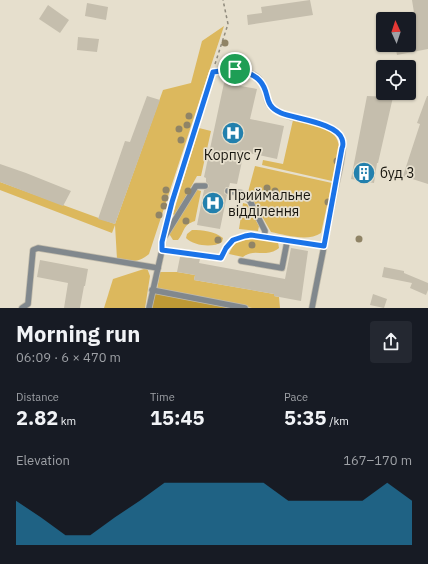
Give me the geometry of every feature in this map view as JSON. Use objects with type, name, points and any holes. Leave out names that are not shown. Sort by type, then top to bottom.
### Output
[{"type":"lane","points":[[149,308],[162,250],[162,242],[172,202],[213,72],[235,69],[247,72],[261,82],[264,87],[268,103],[273,109],[329,127],[338,133],[342,139],[342,148],[312,308]]},
{"type":"lane","points":[[162,242],[196,186],[205,186]]},
{"type":"lane","points":[[228,191],[241,193],[250,201],[265,231],[264,238]]},
{"type":"lane","points":[[162,250],[221,258],[226,248],[233,240],[251,235],[287,242],[324,246]]},
{"type":"lane","points":[[241,261],[282,268],[287,242]]},
{"type":"lane","points":[[22,308],[28,304],[33,250],[38,248],[158,268]]},
{"type":"lane","points":[[152,290],[245,308]]},
{"type":"path","points":[[213,72],[228,24],[223,0]]},
{"type":"shaded area","points":[[224,26],[149,254],[145,257],[134,261],[117,259],[115,225],[112,233],[0,190],[0,182],[115,224],[163,90],[191,83],[202,41]]},
{"type":"shaded area","points":[[293,120],[322,127],[334,135],[338,141],[339,148],[332,181],[262,165],[263,160],[283,164]]},
{"type":"shaded area","points":[[199,128],[211,131],[201,176],[197,176],[175,216],[173,214]]},
{"type":"shaded area","points":[[255,166],[332,183],[321,233],[316,236],[303,237],[271,232],[248,192]]},
{"type":"shaded area","points":[[194,189],[201,191],[195,221],[186,227],[178,240],[173,240],[168,232]]},
{"type":"shaded area","points":[[243,203],[247,204],[259,226],[258,231],[239,229]]},
{"type":"shaded area","points":[[192,230],[212,232],[223,238],[222,242],[214,245],[204,245],[189,241],[186,238],[187,234]]},
{"type":"shaded area","points":[[253,239],[278,242],[279,248],[269,253],[252,253],[243,257],[229,254],[233,246],[238,242]]},
{"type":"shaded area","points":[[147,268],[150,276],[145,308],[104,308],[113,279]]},
{"type":"shaded area","points":[[160,272],[177,272],[195,275],[194,280],[274,294],[274,296],[279,297],[280,308],[252,308],[157,290]]},
{"type":"shaded area","points":[[152,290],[245,308],[149,308]]},
{"type":"building","points":[[310,0],[313,15],[248,25],[247,15],[262,13],[261,7]]},
{"type":"building","points":[[412,0],[428,0],[428,49],[416,51],[416,12],[414,12]]},
{"type":"building","points":[[87,3],[108,7],[106,20],[85,16]]},
{"type":"building","points":[[48,5],[69,20],[60,33],[39,19]]},
{"type":"building","points":[[78,37],[99,39],[97,52],[77,50]]},
{"type":"building","points":[[396,52],[412,52],[397,55]]},
{"type":"building","points":[[224,83],[257,89],[250,119],[284,126],[277,159],[244,152],[237,184],[230,183],[229,187],[226,187],[224,190],[224,193],[227,195],[220,229],[197,225],[204,190],[209,186],[206,182],[206,178],[204,177]]},
{"type":"building","points":[[147,96],[160,100],[115,224],[98,219],[125,141],[130,142]]},
{"type":"building","points":[[367,96],[376,96],[376,100],[392,100],[377,163],[374,183],[351,179]]},
{"type":"building","points":[[427,96],[428,184],[403,176],[420,124],[417,123]]},
{"type":"building","points":[[0,164],[71,191],[63,206],[0,182]]},
{"type":"building","points":[[291,248],[308,251],[301,301],[274,296],[274,294],[194,280],[195,275],[177,272],[180,257],[200,259],[199,263],[285,279]]},
{"type":"building","points":[[40,260],[88,269],[80,308],[64,308],[68,283],[37,277]]},
{"type":"building","points":[[384,267],[404,271],[404,273],[428,283],[426,295],[410,288],[412,283],[382,277]]},
{"type":"building","points":[[373,294],[387,299],[384,308],[370,305]]},
{"type":"place","name":"Корпус 7","points":[[233,133]]},
{"type":"place","name":"буд 3","points":[[364,173]]},
{"type":"place","name":"Приймальне відділення","points":[[213,203]]},
{"type":"route","points":[[235,69],[247,72],[261,82],[264,87],[268,103],[273,109],[329,127],[338,133],[342,139],[343,144],[338,176],[324,246],[287,242],[251,235],[233,240],[226,248],[221,258],[162,250],[162,242],[172,202],[213,72],[235,69]]}]
